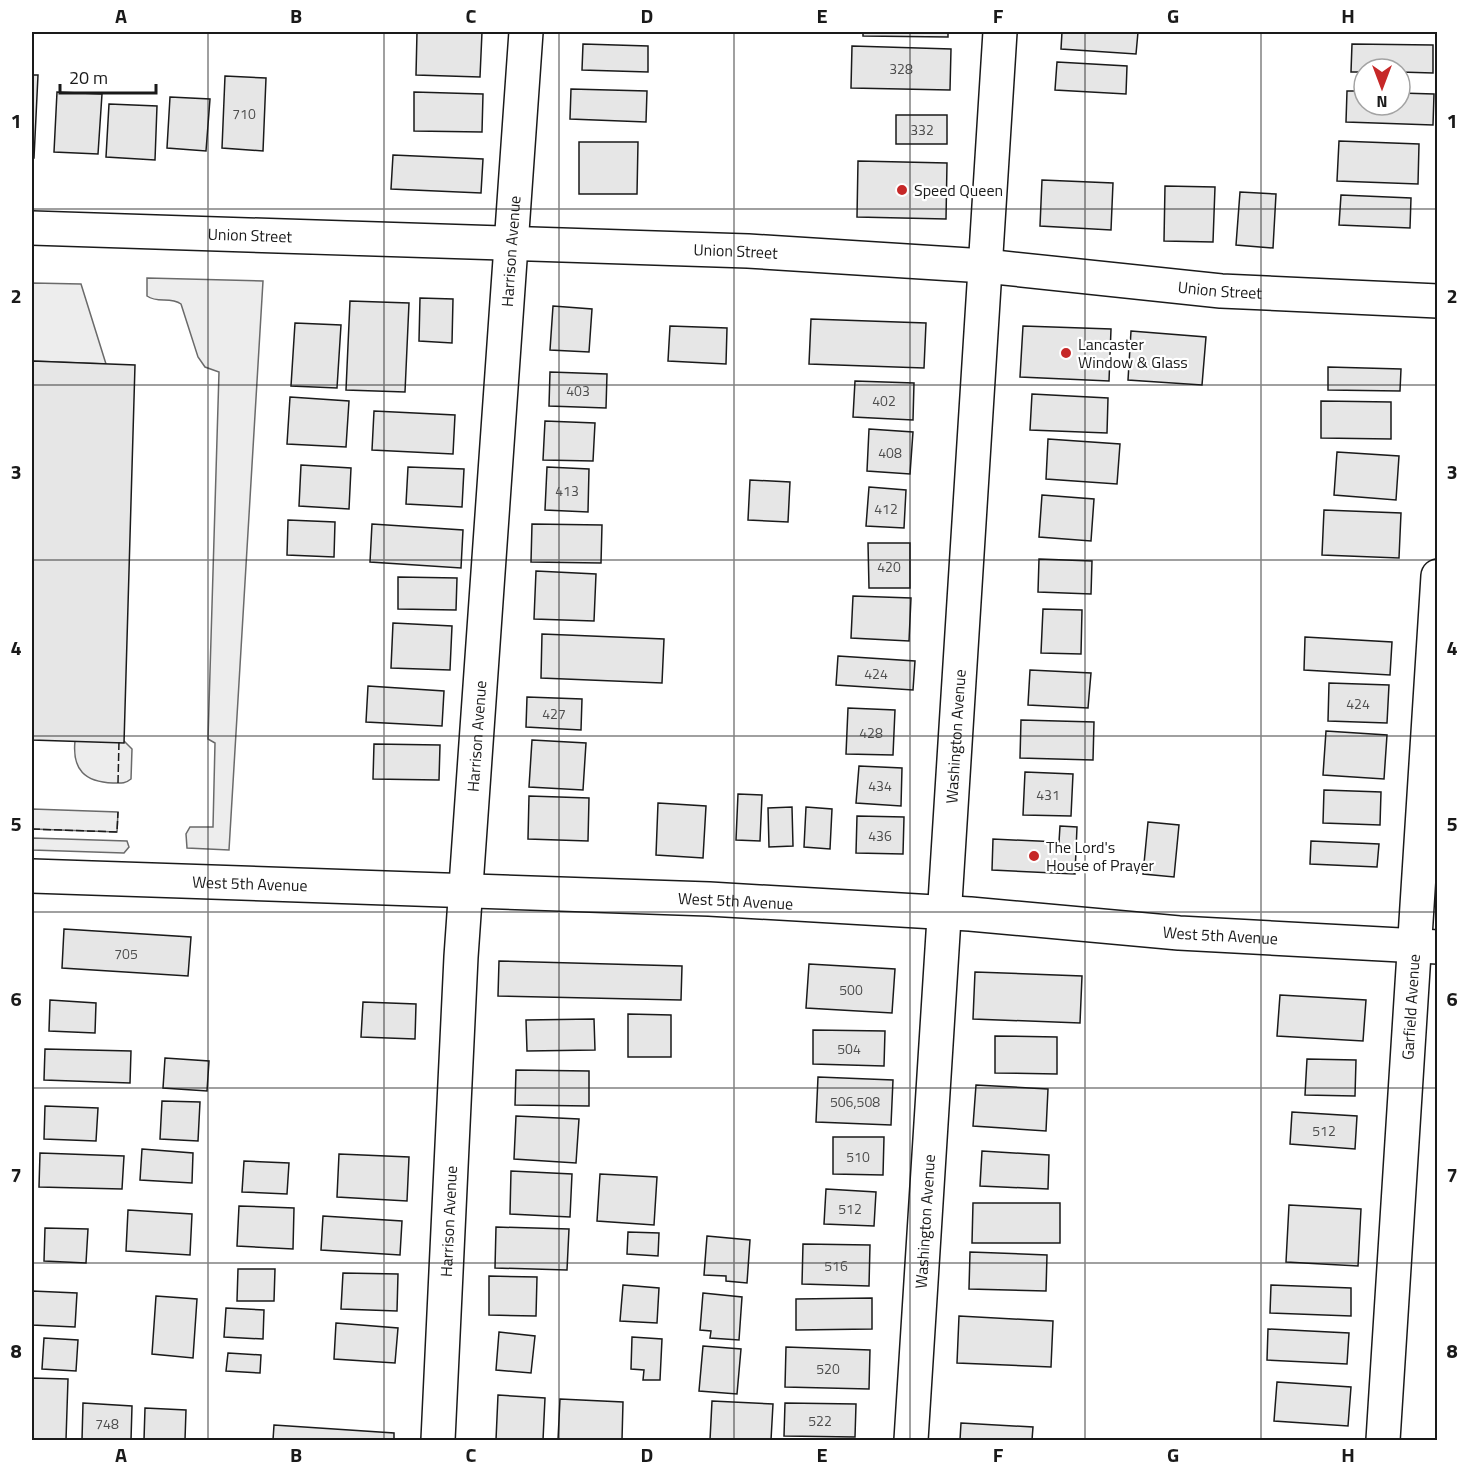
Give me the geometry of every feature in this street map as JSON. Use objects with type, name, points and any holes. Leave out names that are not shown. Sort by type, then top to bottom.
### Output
[{"type":"street","name":"Harrison Avenue","points":[[438,1440],[466,891],[526,32]]},
{"type":"street","name":"Washington Avenue","points":[[911,1440],[1000,32]]},
{"type":"street","name":"Union Street","points":[[32,228],[748,251],[985,266],[1221,291],[1437,301]]},
{"type":"street","name":"Garfield Avenue","points":[[1383,1440],[1426,947],[1437,576]]},
{"type":"street","name":"West 5th Avenue","points":[[32,876],[709,900],[943,912],[1179,933],[1426,947]]},
{"type":"shaded area","points":[[147,278],[263,281],[229,850],[187,848],[186,834],[190,827],[213,827],[215,743],[208,739],[219,372],[205,367],[198,357],[181,304],[173,300],[155,300],[147,296]]},
{"type":"shaded area","points":[[32,283],[81,284],[106,364],[32,361]]},
{"type":"shaded area","points":[[75,741],[124,741],[132,749],[131,779],[113,783],[88,777],[78,767]]},
{"type":"shaded area","points":[[32,809],[118,812],[117,832],[32,829]]},
{"type":"shaded area","points":[[32,838],[127,841],[129,847],[124,853],[32,850]]},
{"type":"building","points":[[417,32],[482,32],[480,77],[416,75]]},
{"type":"building","points":[[863,32],[948,32],[948,37],[863,36]]},
{"type":"building","points":[[1062,32],[1138,32],[1136,54],[1061,49]]},
{"type":"building","points":[[583,44],[648,46],[648,72],[582,70]]},
{"type":"building","points":[[1352,44],[1433,45],[1433,73],[1412,72],[1412,57],[1352,57],[1351,72]]},
{"type":"building","points":[[852,46],[951,49],[950,90],[851,88]]},
{"type":"building","points":[[1057,62],[1127,66],[1126,94],[1055,90]]},
{"type":"building","points":[[32,75],[38,75],[34,158],[32,158]]},
{"type":"building","points":[[225,76],[266,78],[263,151],[222,148]]},
{"type":"building","points":[[571,89],[647,91],[646,122],[570,119]]},
{"type":"building","points":[[1347,91],[1352,91],[1352,117],[1412,117],[1412,93],[1434,94],[1433,125],[1346,122]]},
{"type":"building","points":[[57,92],[102,94],[98,154],[54,152]]},
{"type":"building","points":[[414,92],[483,94],[482,132],[414,131]]},
{"type":"building","points":[[170,97],[210,99],[206,151],[167,148]]},
{"type":"building","points":[[109,104],[157,106],[155,160],[106,157]]},
{"type":"building","points":[[896,115],[947,115],[947,144],[896,144]]},
{"type":"building","points":[[1339,141],[1419,144],[1418,184],[1337,181]]},
{"type":"building","points":[[579,142],[638,142],[637,194],[579,194]]},
{"type":"building","points":[[393,155],[483,159],[481,193],[391,189]]},
{"type":"building","name":"Speed Queen","points":[[858,161],[947,163],[946,219],[857,217]]},
{"type":"building","points":[[1042,180],[1113,183],[1111,230],[1040,226]]},
{"type":"building","points":[[1165,186],[1215,187],[1213,242],[1164,241]]},
{"type":"building","points":[[1240,192],[1276,194],[1273,248],[1236,245]]},
{"type":"building","points":[[1341,195],[1411,198],[1410,228],[1339,225]]},
{"type":"building","points":[[420,298],[453,299],[452,343],[419,341]]},
{"type":"building","points":[[350,301],[409,303],[405,392],[346,390]]},
{"type":"building","points":[[553,306],[592,309],[589,352],[550,350]]},
{"type":"building","points":[[811,319],[926,323],[924,368],[809,364]]},
{"type":"building","points":[[295,323],[341,325],[337,388],[291,386]]},
{"type":"building","points":[[670,326],[727,328],[726,364],[668,361]]},
{"type":"building","name":"Lancaster Window & Glass","points":[[1023,326],[1111,329],[1109,381],[1020,377]]},
{"type":"building","points":[[1131,331],[1206,337],[1202,385],[1128,380]]},
{"type":"building","points":[[32,361],[135,365],[124,743],[32,740]]},
{"type":"building","points":[[1328,367],[1401,369],[1400,391],[1328,390]]},
{"type":"building","points":[[550,372],[607,374],[606,408],[549,406]]},
{"type":"building","points":[[855,381],[914,383],[913,420],[853,417]]},
{"type":"building","points":[[1032,394],[1108,398],[1107,433],[1030,430]]},
{"type":"building","points":[[290,397],[349,401],[346,447],[287,444]]},
{"type":"building","points":[[1321,401],[1391,402],[1391,439],[1321,438]]},
{"type":"building","points":[[374,411],[455,415],[453,454],[372,450]]},
{"type":"building","points":[[545,421],[595,423],[593,461],[543,460]]},
{"type":"building","points":[[869,429],[913,432],[910,474],[867,471]]},
{"type":"building","points":[[1048,439],[1120,444],[1117,484],[1046,479]]},
{"type":"building","points":[[1337,452],[1399,456],[1396,500],[1334,495]]},
{"type":"building","points":[[301,465],[351,468],[349,509],[299,506]]},
{"type":"building","points":[[408,467],[464,469],[462,507],[406,504]]},
{"type":"building","points":[[547,467],[589,469],[588,512],[545,510]]},
{"type":"building","points":[[750,480],[790,482],[788,522],[748,520]]},
{"type":"building","points":[[869,487],[906,490],[904,528],[866,526]]},
{"type":"building","points":[[1042,495],[1094,499],[1091,541],[1039,537]]},
{"type":"building","points":[[1324,510],[1401,513],[1399,558],[1322,555]]},
{"type":"building","points":[[288,520],[335,522],[334,557],[287,555]]},
{"type":"building","points":[[372,524],[463,530],[461,568],[370,562]]},
{"type":"building","points":[[532,524],[602,525],[601,563],[531,562]]},
{"type":"building","points":[[868,543],[910,543],[910,588],[869,588]]},
{"type":"building","points":[[1039,559],[1092,561],[1091,594],[1038,592]]},
{"type":"building","points":[[536,571],[596,574],[594,621],[534,619]]},
{"type":"building","points":[[398,577],[457,578],[456,610],[398,609]]},
{"type":"building","points":[[853,596],[911,598],[909,641],[851,638]]},
{"type":"building","points":[[1043,609],[1082,610],[1081,654],[1041,653]]},
{"type":"building","points":[[393,623],[452,626],[450,670],[391,668]]},
{"type":"building","points":[[542,634],[664,639],[662,683],[541,678]]},
{"type":"building","points":[[1305,637],[1392,642],[1390,675],[1304,670]]},
{"type":"building","points":[[838,656],[915,661],[913,690],[836,685]]},
{"type":"building","points":[[1030,670],[1091,673],[1088,708],[1028,705]]},
{"type":"building","points":[[1329,683],[1389,685],[1387,723],[1328,721]]},
{"type":"building","points":[[368,686],[444,691],[442,726],[366,722]]},
{"type":"building","points":[[527,697],[582,699],[581,730],[526,727]]},
{"type":"building","points":[[848,708],[895,710],[893,755],[846,754]]},
{"type":"building","points":[[1021,720],[1094,722],[1093,760],[1020,758]]},
{"type":"building","points":[[1326,731],[1387,735],[1384,779],[1323,775]]},
{"type":"building","points":[[532,740],[586,743],[583,790],[529,787]]},
{"type":"building","points":[[374,744],[440,745],[439,780],[373,779]]},
{"type":"building","points":[[859,766],[902,768],[901,806],[856,803]]},
{"type":"building","points":[[1025,772],[1073,774],[1071,816],[1023,815]]},
{"type":"building","points":[[1324,790],[1381,792],[1380,825],[1323,823]]},
{"type":"building","points":[[738,794],[762,795],[760,841],[736,840]]},
{"type":"building","points":[[529,796],[589,798],[588,841],[528,839]]},
{"type":"building","points":[[658,803],[706,806],[703,858],[656,855]]},
{"type":"building","points":[[792,807],[793,846],[769,847],[768,808]]},
{"type":"building","points":[[806,807],[832,809],[830,849],[804,847]]},
{"type":"building","points":[[857,816],[904,817],[903,854],[856,853]]},
{"type":"building","points":[[1148,822],[1179,825],[1174,877],[1143,874]]},
{"type":"building","name":"The Lord's House of Prayer","points":[[1060,826],[1077,827],[1075,874],[992,870],[993,839],[1059,842]]},
{"type":"building","points":[[1311,841],[1379,844],[1377,867],[1310,864]]},
{"type":"building","points":[[64,929],[191,937],[188,976],[62,968]]},
{"type":"building","points":[[499,961],[682,966],[681,1000],[498,996]]},
{"type":"building","points":[[809,964],[895,969],[892,1013],[806,1008]]},
{"type":"building","points":[[975,972],[1082,976],[1080,1023],[973,1019]]},
{"type":"building","points":[[1280,995],[1366,1000],[1363,1041],[1277,1036]]},
{"type":"building","points":[[50,1000],[96,1003],[95,1033],[49,1031]]},
{"type":"building","points":[[363,1002],[416,1004],[415,1039],[361,1037]]},
{"type":"building","points":[[628,1014],[671,1015],[671,1057],[628,1057]]},
{"type":"building","points":[[594,1019],[595,1050],[527,1051],[526,1020]]},
{"type":"building","points":[[813,1030],[885,1031],[884,1066],[813,1064]]},
{"type":"building","points":[[995,1036],[1057,1037],[1057,1074],[995,1073]]},
{"type":"building","points":[[45,1049],[131,1051],[130,1083],[44,1080]]},
{"type":"building","points":[[165,1058],[209,1061],[207,1091],[163,1088]]},
{"type":"building","points":[[1307,1059],[1356,1060],[1355,1096],[1305,1095]]},
{"type":"building","points":[[516,1070],[589,1071],[589,1106],[515,1105]]},
{"type":"building","points":[[818,1077],[893,1080],[891,1125],[816,1122]]},
{"type":"building","points":[[976,1085],[1048,1089],[1046,1131],[973,1126]]},
{"type":"building","points":[[162,1101],[200,1102],[198,1141],[160,1139]]},
{"type":"building","points":[[45,1106],[98,1108],[96,1141],[44,1139]]},
{"type":"building","points":[[1292,1112],[1357,1116],[1355,1149],[1290,1144]]},
{"type":"building","points":[[516,1116],[579,1119],[576,1163],[514,1159]]},
{"type":"building","points":[[833,1137],[884,1137],[883,1175],[833,1174]]},
{"type":"building","points":[[142,1149],[193,1153],[192,1183],[140,1180]]},
{"type":"building","points":[[982,1151],[1049,1155],[1048,1189],[980,1186]]},
{"type":"building","points":[[40,1153],[124,1156],[122,1189],[39,1187]]},
{"type":"building","points":[[339,1154],[409,1157],[407,1201],[337,1197]]},
{"type":"building","points":[[244,1161],[289,1163],[287,1194],[242,1192]]},
{"type":"building","points":[[511,1171],[572,1174],[570,1217],[510,1214]]},
{"type":"building","points":[[600,1174],[657,1177],[654,1225],[597,1221]]},
{"type":"building","points":[[826,1189],[876,1192],[874,1226],[824,1224]]},
{"type":"building","points":[[973,1203],[1060,1203],[1060,1243],[972,1243]]},
{"type":"building","points":[[1289,1205],[1361,1209],[1358,1266],[1286,1262]]},
{"type":"building","points":[[239,1206],[294,1208],[293,1249],[237,1246]]},
{"type":"building","points":[[128,1210],[192,1214],[190,1255],[126,1251]]},
{"type":"building","points":[[323,1216],[402,1221],[400,1255],[321,1250]]},
{"type":"building","points":[[496,1227],[569,1229],[567,1270],[495,1268]]},
{"type":"building","points":[[45,1228],[88,1229],[86,1263],[44,1261]]},
{"type":"building","points":[[628,1232],[659,1233],[658,1256],[627,1254]]},
{"type":"building","points":[[707,1236],[750,1240],[747,1283],[726,1281],[726,1276],[704,1275]]},
{"type":"building","points":[[803,1244],[870,1245],[869,1286],[802,1284]]},
{"type":"building","points":[[970,1252],[1047,1255],[1046,1291],[969,1289]]},
{"type":"building","points":[[238,1269],[275,1269],[274,1301],[237,1301]]},
{"type":"building","points":[[343,1273],[398,1274],[397,1311],[341,1309]]},
{"type":"building","points":[[489,1276],[537,1277],[536,1316],[489,1315]]},
{"type":"building","points":[[623,1285],[659,1288],[657,1323],[620,1321]]},
{"type":"building","points":[[1271,1285],[1351,1288],[1351,1316],[1270,1313]]},
{"type":"building","points":[[32,1291],[77,1293],[75,1327],[32,1325]]},
{"type":"building","points":[[703,1293],[742,1297],[739,1340],[710,1338],[711,1331],[700,1330]]},
{"type":"building","points":[[156,1296],[197,1299],[193,1358],[152,1354]]},
{"type":"building","points":[[872,1298],[872,1329],[796,1330],[796,1299]]},
{"type":"building","points":[[226,1308],[264,1310],[263,1339],[224,1337]]},
{"type":"building","points":[[959,1316],[1053,1321],[1051,1367],[957,1363]]},
{"type":"building","points":[[336,1323],[398,1328],[395,1363],[334,1359]]},
{"type":"building","points":[[1268,1329],[1349,1333],[1347,1364],[1267,1360]]},
{"type":"building","points":[[499,1332],[535,1336],[531,1373],[496,1370]]},
{"type":"building","points":[[632,1337],[662,1339],[660,1380],[643,1380],[644,1370],[631,1369]]},
{"type":"building","points":[[44,1338],[78,1340],[76,1371],[42,1369]]},
{"type":"building","points":[[703,1346],[741,1349],[737,1394],[699,1391]]},
{"type":"building","points":[[786,1347],[870,1350],[869,1389],[785,1387]]},
{"type":"building","points":[[228,1353],[261,1355],[260,1373],[226,1371]]},
{"type":"building","points":[[32,1378],[68,1379],[66,1440],[32,1440]]},
{"type":"building","points":[[1277,1382],[1351,1387],[1348,1426],[1274,1421]]},
{"type":"building","points":[[498,1395],[545,1398],[543,1440],[496,1440]]},
{"type":"building","points":[[560,1399],[623,1402],[622,1440],[558,1440]]},
{"type":"building","points":[[712,1401],[773,1404],[771,1440],[710,1440]]},
{"type":"building","points":[[83,1403],[132,1406],[131,1440],[82,1440]]},
{"type":"building","points":[[785,1403],[856,1404],[855,1437],[784,1436]]},
{"type":"building","points":[[145,1408],[186,1410],[185,1440],[144,1440]]},
{"type":"building","points":[[961,1423],[1033,1427],[1032,1440],[960,1440]]},
{"type":"building","points":[[274,1425],[394,1433],[394,1440],[273,1440]]},
{"type":"fence","points":[[118,783],[119,741]]},
{"type":"fence","points":[[32,829],[117,832],[118,812]]},
{"type":"place","name":"Speed Queen","points":[[902,190]]},
{"type":"place","name":"Lancaster Window & Glass","points":[[1066,353]]},
{"type":"place","name":"The Lord's House of Prayer","points":[[1034,856]]}]
